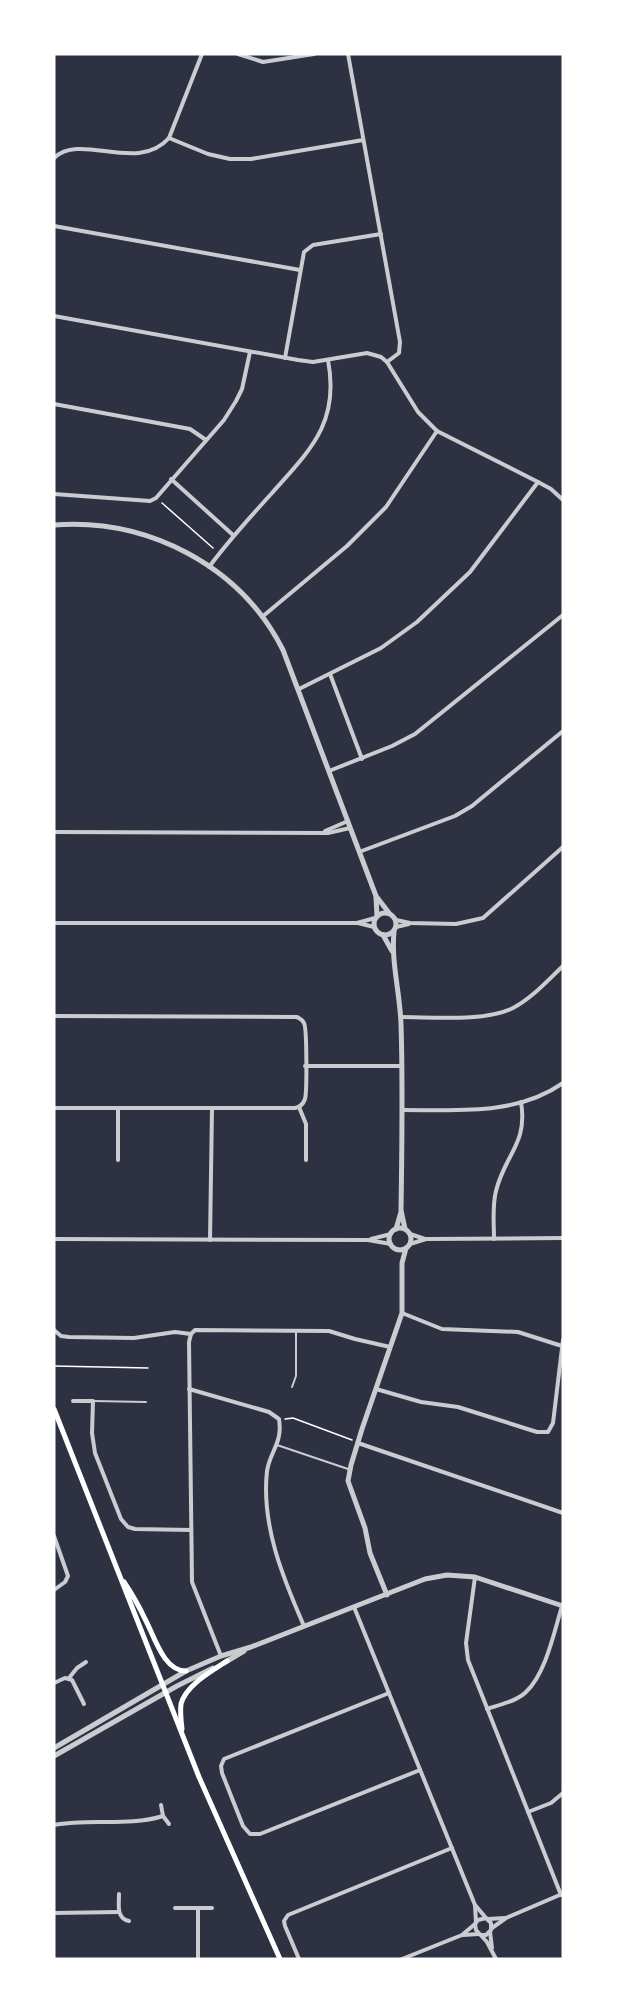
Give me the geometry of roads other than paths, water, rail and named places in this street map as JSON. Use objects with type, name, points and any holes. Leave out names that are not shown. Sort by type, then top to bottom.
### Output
[{"type":"main road","points":[[54,1409],[217,1820],[280,1959]]},
{"type":"main road","points":[[117,1570],[133,1596],[161,1652],[176,1669],[186,1671]]},
{"type":"main road","points":[[183,1737],[181,1712],[183,1699],[205,1676],[227,1661]]},
{"type":"street","points":[[54,158],[67,150],[145,153],[157,148],[170,138],[202,54]]},
{"type":"street","points":[[238,54],[260,62],[267,62],[314,54]]},
{"type":"street","points":[[348,54],[400,342],[399,353],[387,363]]},
{"type":"street","points":[[170,138],[208,154],[230,159],[251,159],[363,140]]},
{"type":"street","points":[[54,226],[300,270]]},
{"type":"street","points":[[285,358],[304,252],[313,245],[381,234]]},
{"type":"street","points":[[54,316],[313,362],[367,353],[381,357],[418,412],[437,431],[551,489],[563,500]]},
{"type":"street","points":[[54,494],[150,501],[156,498],[224,420],[237,401],[250,352]]},
{"type":"street","points":[[209,567],[233,535],[313,447],[329,408],[331,386],[328,360]]},
{"type":"street","points":[[54,404],[190,429],[206,440]]},
{"type":"street","points":[[262,617],[347,546],[386,507],[437,431]]},
{"type":"street","points":[[171,479],[233,535]]},
{"type":"street","points":[[298,689],[381,648],[424,615],[470,572],[538,482]]},
{"type":"street","points":[[54,525],[95,525],[153,537],[209,567],[234,585],[262,617],[279,642],[376,896],[396,920],[410,924],[456,924],[483,918],[563,848]]},
{"type":"street","points":[[329,771],[392,746],[431,723],[563,615]]},
{"type":"street","points":[[330,674],[362,759]]},
{"type":"street","points":[[359,852],[455,816],[472,806],[563,731]]},
{"type":"street","points":[[54,832],[321,833],[335,832],[349,825]]},
{"type":"street","points":[[374,927],[376,896]]},
{"type":"street","points":[[357,923],[389,913]]},
{"type":"street","points":[[393,953],[396,920]]},
{"type":"street","points":[[54,923],[357,923],[374,927],[383,935],[393,953],[398,975],[401,1017],[401,1210],[408,1232],[408,1246],[402,1263],[402,1313],[357,1443],[348,1481],[365,1528],[370,1553],[387,1595]]},
{"type":"street","points":[[383,935],[389,935],[395,929],[410,924]]},
{"type":"street","points":[[401,1017],[483,1016],[501,1013],[527,999],[563,966]]},
{"type":"street","points":[[54,1016],[297,1017],[306,1029],[305,1100],[299,1107],[287,1109],[54,1108]]},
{"type":"street","points":[[305,1066],[402,1066]]},
{"type":"street","points":[[402,1110],[481,1110],[521,1102],[563,1083]]},
{"type":"street","points":[[494,1239],[495,1195],[506,1164],[521,1137],[523,1124],[521,1102]]},
{"type":"street","points":[[299,1107],[306,1124],[306,1160]]},
{"type":"street","points":[[210,1240],[212,1108]]},
{"type":"street","points":[[118,1109],[118,1160]]},
{"type":"street","points":[[401,1210],[393,1232],[393,1246],[402,1263]]},
{"type":"street","points":[[368,1240],[393,1232],[408,1232],[426,1239],[563,1238]]},
{"type":"street","points":[[54,1239],[368,1240],[400,1249],[426,1239]]},
{"type":"street","points":[[376,1389],[421,1402],[458,1407],[537,1432],[548,1432],[553,1424],[563,1343],[518,1332],[442,1329],[402,1313]]},
{"type":"street","points":[[54,1330],[61,1336],[69,1337],[134,1338],[175,1332],[191,1334]]},
{"type":"street","points":[[221,1656],[192,1582],[189,1389],[191,1334],[195,1330],[329,1331],[355,1340],[390,1347]]},
{"type":"street","points":[[189,1389],[269,1412],[279,1419],[281,1432],[267,1470],[268,1526],[304,1627]]},
{"type":"street","points":[[73,1401],[93,1401],[92,1433],[95,1453],[121,1520],[128,1527],[135,1529],[191,1530]]},
{"type":"street","points":[[357,1443],[563,1513]]},
{"type":"street","points":[[54,1536],[68,1576],[65,1582],[54,1590]]},
{"type":"street","points":[[54,1748],[186,1671],[435,1577],[458,1575],[475,1577],[563,1606],[543,1664],[528,1690],[520,1696],[487,1709]]},
{"type":"street","points":[[402,1959],[462,1935],[480,1934],[491,1930],[506,1918],[562,1894],[466,1651],[475,1577]]},
{"type":"street","points":[[354,1607],[475,1905],[487,1919],[491,1930],[492,1949]]},
{"type":"street","points":[[54,1756],[250,1647]]},
{"type":"street","points":[[54,1683],[69,1678],[75,1669],[86,1662]]},
{"type":"street","points":[[69,1678],[75,1683],[84,1704]]},
{"type":"street","points":[[389,1693],[228,1757],[222,1763],[221,1769],[231,1796],[246,1831],[257,1836],[420,1770]]},
{"type":"street","points":[[76,1734],[81,1741]]},
{"type":"street","points":[[528,1812],[551,1803],[563,1793]]},
{"type":"street","points":[[161,1805],[163,1816],[169,1824]]},
{"type":"street","points":[[54,1825],[143,1821],[163,1816]]},
{"type":"street","points":[[299,1959],[285,1926],[284,1921],[288,1915],[452,1848]]},
{"type":"street","points":[[119,1894],[119,1912],[122,1918],[129,1921]]},
{"type":"street","points":[[475,1905],[476,1930],[492,1949],[496,1959]]},
{"type":"street","points":[[175,1908],[212,1908]]},
{"type":"street","points":[[198,1908],[198,1959]]},
{"type":"street","points":[[54,1912],[119,1912]]},
{"type":"street","points":[[462,1935],[481,1918],[506,1918]]},
{"type":"lane","points":[[292,1387],[296,1376],[296,1331]]},
{"type":"lane","points":[[93,1401],[146,1402]]},
{"type":"lane","points":[[277,1445],[350,1469]]}]
